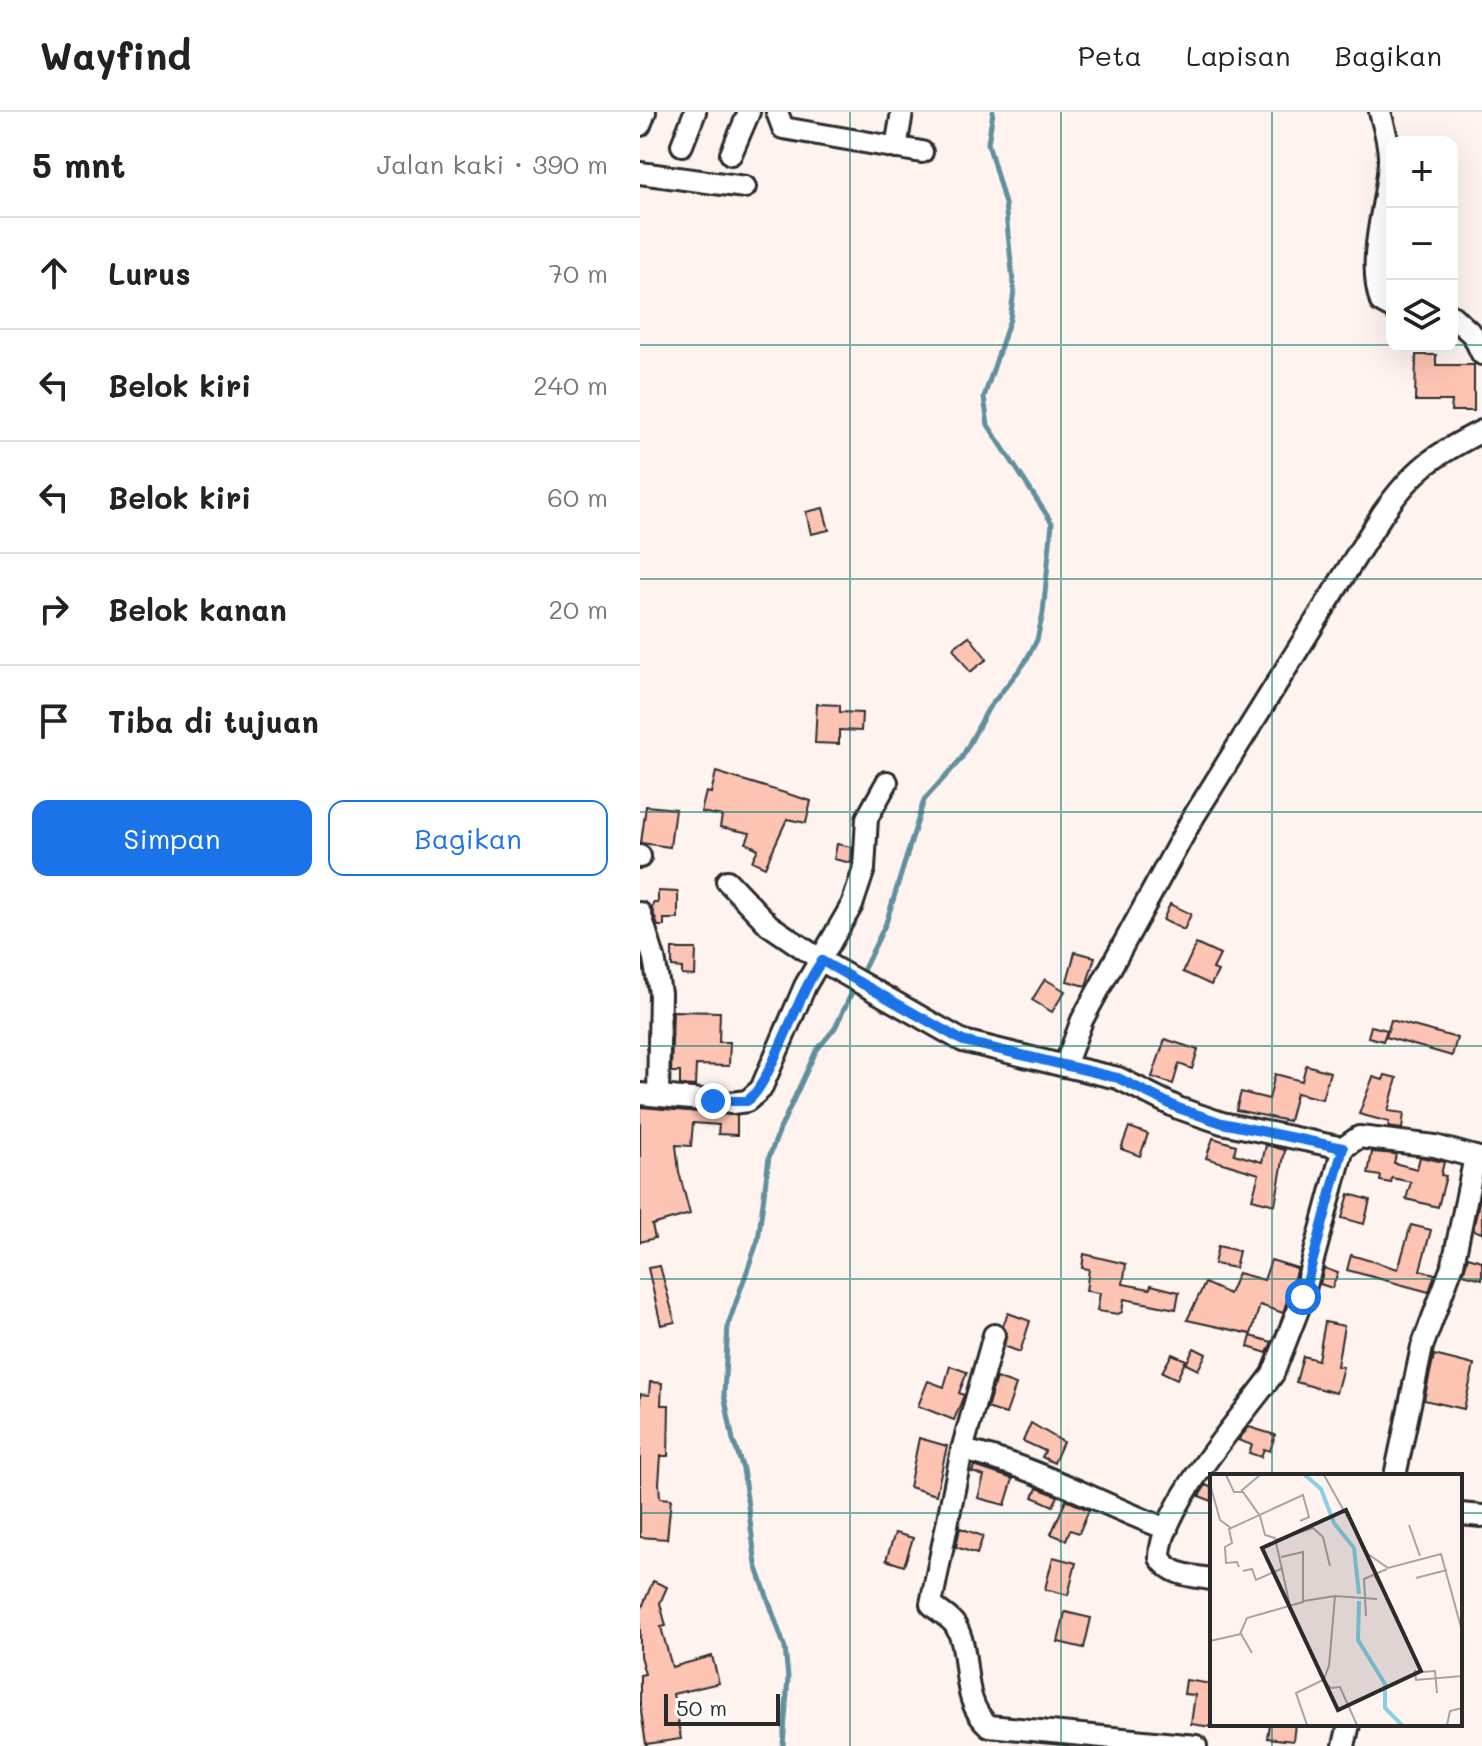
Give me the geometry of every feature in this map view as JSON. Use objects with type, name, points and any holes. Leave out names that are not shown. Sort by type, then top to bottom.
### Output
[{"type":"street","points":[[640,125],[645,112]]},
{"type":"street","points":[[682,145],[695,112]]},
{"type":"street","points":[[731,154],[749,112]]},
{"type":"street","points":[[777,112],[783,128],[922,152]]},
{"type":"street","points":[[896,148],[902,112]]},
{"type":"street","points":[[1380,112],[1390,156],[1380,224],[1377,290],[1381,302],[1386,305]]},
{"type":"street","points":[[640,173],[745,187]]},
{"type":"street","points":[[1458,321],[1473,335],[1482,354]]},
{"type":"street","points":[[1065,1066],[1082,1020],[1191,821],[1383,513],[1400,489],[1436,454],[1482,431]]},
{"type":"street","points":[[640,913],[654,958],[660,993],[649,1094],[732,1103],[754,1097],[767,1076],[799,999],[862,883],[867,818],[887,782]]},
{"type":"street","points":[[727,881],[769,925],[822,961],[963,1041],[1118,1078],[1178,1108],[1222,1123],[1343,1148]]},
{"type":"street","points":[[1210,1579],[1182,1574],[1165,1565],[1160,1551],[1167,1529],[1196,1478],[1278,1363],[1303,1297],[1343,1148],[1359,1137],[1435,1146],[1479,1158],[1453,1264],[1422,1347],[1395,1474]]},
{"type":"street","points":[[994,1335],[962,1450],[931,1604],[956,1626],[966,1677],[983,1721],[989,1726],[1196,1746]]},
{"type":"street","points":[[962,1450],[1039,1472],[1119,1511],[1167,1529]]},
{"type":"street","points":[[1462,1514],[1482,1516]]},
{"type":"street","points":[[1344,1746],[1349,1726]]},
{"type":"building","points":[[1416,355],[1436,355],[1436,365],[1474,365],[1474,411],[1451,411],[1452,401],[1415,401]]},
{"type":"building","points":[[823,508],[829,530],[811,534],[806,512]]},
{"type":"building","points":[[969,636],[987,659],[970,672],[953,648]]},
{"type":"building","points":[[817,704],[840,705],[840,712],[862,713],[861,731],[839,730],[839,744],[815,743]]},
{"type":"building","points":[[716,772],[811,801],[806,823],[787,819],[765,867],[752,861],[758,849],[746,843],[750,833],[720,827],[722,816],[701,812],[706,792],[711,793]]},
{"type":"building","points":[[646,806],[675,809],[670,847],[641,843]]},
{"type":"building","points":[[837,844],[852,847],[851,863],[834,859]]},
{"type":"building","points":[[658,891],[678,892],[678,919],[664,919],[664,926],[658,926],[652,909],[653,903],[658,903]]},
{"type":"building","points":[[1170,904],[1191,914],[1184,930],[1163,920]]},
{"type":"building","points":[[1196,944],[1220,955],[1213,969],[1218,971],[1211,985],[1183,972]]},
{"type":"building","points":[[672,949],[696,949],[695,976],[682,975],[682,968],[672,967]]},
{"type":"building","points":[[1075,952],[1095,957],[1086,986],[1067,981]]},
{"type":"building","points":[[1045,979],[1065,991],[1052,1012],[1032,1000]]},
{"type":"building","points":[[673,1011],[720,1012],[719,1042],[730,1042],[729,1066],[696,1065],[695,1086],[680,1085],[680,1072],[671,1072]]},
{"type":"building","points":[[1391,1020],[1457,1038],[1452,1056],[1386,1037]]},
{"type":"building","points":[[1371,1026],[1387,1030],[1383,1041],[1368,1037]]},
{"type":"building","points":[[1165,1039],[1198,1050],[1192,1069],[1179,1064],[1173,1084],[1152,1077]]},
{"type":"building","points":[[1306,1065],[1330,1072],[1322,1099],[1296,1093],[1289,1121],[1236,1110],[1241,1092],[1269,1099],[1275,1074],[1302,1081]]},
{"type":"building","points":[[1385,1075],[1397,1078],[1388,1111],[1404,1113],[1402,1129],[1388,1127],[1389,1122],[1359,1114],[1373,1077],[1383,1080]]},
{"type":"building","points":[[640,1107],[737,1115],[737,1135],[718,1134],[719,1125],[693,1123],[691,1146],[676,1145],[679,1172],[690,1214],[652,1225],[655,1238],[640,1242]]},
{"type":"building","points":[[1129,1127],[1148,1134],[1140,1156],[1121,1149]]},
{"type":"building","points":[[1213,1138],[1236,1145],[1234,1154],[1262,1162],[1266,1145],[1285,1150],[1275,1205],[1252,1199],[1259,1174],[1206,1158]]},
{"type":"building","points":[[1372,1152],[1396,1154],[1394,1163],[1417,1169],[1420,1157],[1444,1162],[1441,1175],[1446,1176],[1438,1207],[1406,1199],[1411,1182],[1392,1178],[1391,1183],[1380,1181],[1381,1176],[1368,1174]]},
{"type":"building","points":[[1482,1188],[1482,1233],[1473,1230]]},
{"type":"building","points":[[1349,1194],[1370,1200],[1364,1224],[1342,1218]]},
{"type":"building","points":[[1411,1225],[1431,1230],[1420,1270],[1435,1274],[1429,1292],[1347,1270],[1351,1255],[1398,1269]]},
{"type":"building","points":[[1218,1246],[1239,1251],[1235,1268],[1214,1264]]},
{"type":"building","points":[[1084,1254],[1126,1264],[1123,1284],[1150,1289],[1151,1285],[1179,1292],[1176,1309],[1124,1299],[1122,1312],[1118,1314],[1097,1311],[1100,1293],[1086,1291],[1089,1269],[1082,1268]]},
{"type":"building","points":[[1468,1257],[1482,1261],[1482,1279],[1463,1274]]},
{"type":"building","points":[[1271,1260],[1297,1268],[1283,1313],[1260,1305],[1251,1334],[1187,1320],[1205,1283],[1229,1294],[1238,1273],[1264,1280]]},
{"type":"building","points":[[660,1266],[675,1322],[661,1325],[648,1268]]},
{"type":"building","points":[[1324,1268],[1338,1273],[1332,1288],[1320,1284]]},
{"type":"building","points":[[1008,1313],[1030,1321],[1020,1352],[1004,1346],[1007,1333],[1003,1326]]},
{"type":"building","points":[[1325,1322],[1344,1326],[1337,1366],[1343,1367],[1336,1393],[1296,1382],[1303,1356],[1318,1360]]},
{"type":"building","points":[[1251,1336],[1272,1342],[1267,1353],[1248,1347]]},
{"type":"building","points":[[1194,1348],[1206,1354],[1198,1370],[1186,1364]]},
{"type":"building","points":[[1172,1354],[1186,1360],[1177,1379],[1162,1372]]},
{"type":"building","points":[[1434,1355],[1474,1365],[1464,1409],[1424,1400]]},
{"type":"building","points":[[950,1366],[967,1372],[959,1393],[964,1395],[954,1420],[918,1406],[928,1381],[944,1387]]},
{"type":"building","points":[[996,1378],[1016,1385],[1006,1414],[987,1408]]},
{"type":"building","points":[[650,1382],[662,1383],[661,1405],[669,1405],[668,1456],[661,1456],[659,1483],[660,1498],[671,1499],[667,1539],[640,1537],[640,1394],[649,1395]]},
{"type":"building","points":[[1031,1423],[1063,1442],[1054,1463],[1042,1457],[1045,1451],[1023,1441]]},
{"type":"building","points":[[1249,1427],[1275,1435],[1270,1451],[1264,1449],[1261,1457],[1249,1453],[1252,1445],[1238,1440]]},
{"type":"building","points":[[919,1438],[947,1446],[936,1495],[909,1487]]},
{"type":"building","points":[[974,1466],[1013,1479],[1005,1505],[978,1498],[984,1476],[972,1472]]},
{"type":"building","points":[[1206,1485],[1210,1487],[1210,1500],[1199,1496]]},
{"type":"building","points":[[1037,1488],[1058,1496],[1053,1506],[1033,1497]]},
{"type":"building","points":[[1066,1500],[1089,1510],[1079,1533],[1070,1530],[1066,1540],[1051,1534]]},
{"type":"building","points":[[960,1528],[983,1536],[977,1554],[956,1547]]},
{"type":"building","points":[[895,1533],[913,1538],[904,1566],[886,1560]]},
{"type":"building","points":[[1053,1557],[1076,1563],[1068,1595],[1045,1589]]},
{"type":"building","points":[[653,1581],[667,1587],[660,1603],[666,1626],[661,1627],[672,1667],[712,1656],[719,1683],[673,1694],[681,1739],[646,1744],[640,1705],[640,1675],[645,1674],[640,1656],[640,1612]]},
{"type":"building","points":[[1065,1612],[1091,1618],[1084,1648],[1058,1642]]},
{"type":"building","points":[[1186,1680],[1210,1684],[1212,1727],[1191,1724],[1195,1695],[1184,1694]]},
{"type":"building","points":[[1269,1726],[1295,1726],[1293,1741],[1267,1738]]},
{"type":"waterway","points":[[860,977],[886,923],[924,800],[961,759],[988,709],[1024,664],[1037,640],[1043,613],[1052,523],[988,425],[984,397],[1010,319],[1014,291],[1005,204],[988,143],[993,112]]},
{"type":"waterway","points":[[783,1746],[788,1678],[785,1648],[756,1565],[743,1469],[733,1440],[724,1394],[728,1325],[758,1240],[769,1157],[816,1051],[835,1028],[855,986]]},
{"type":"route","points":[[713,1101],[747,1101],[761,1089],[792,1012],[822,961],[963,1041],[1118,1078],[1178,1108],[1222,1123],[1343,1148],[1303,1297]]}]
